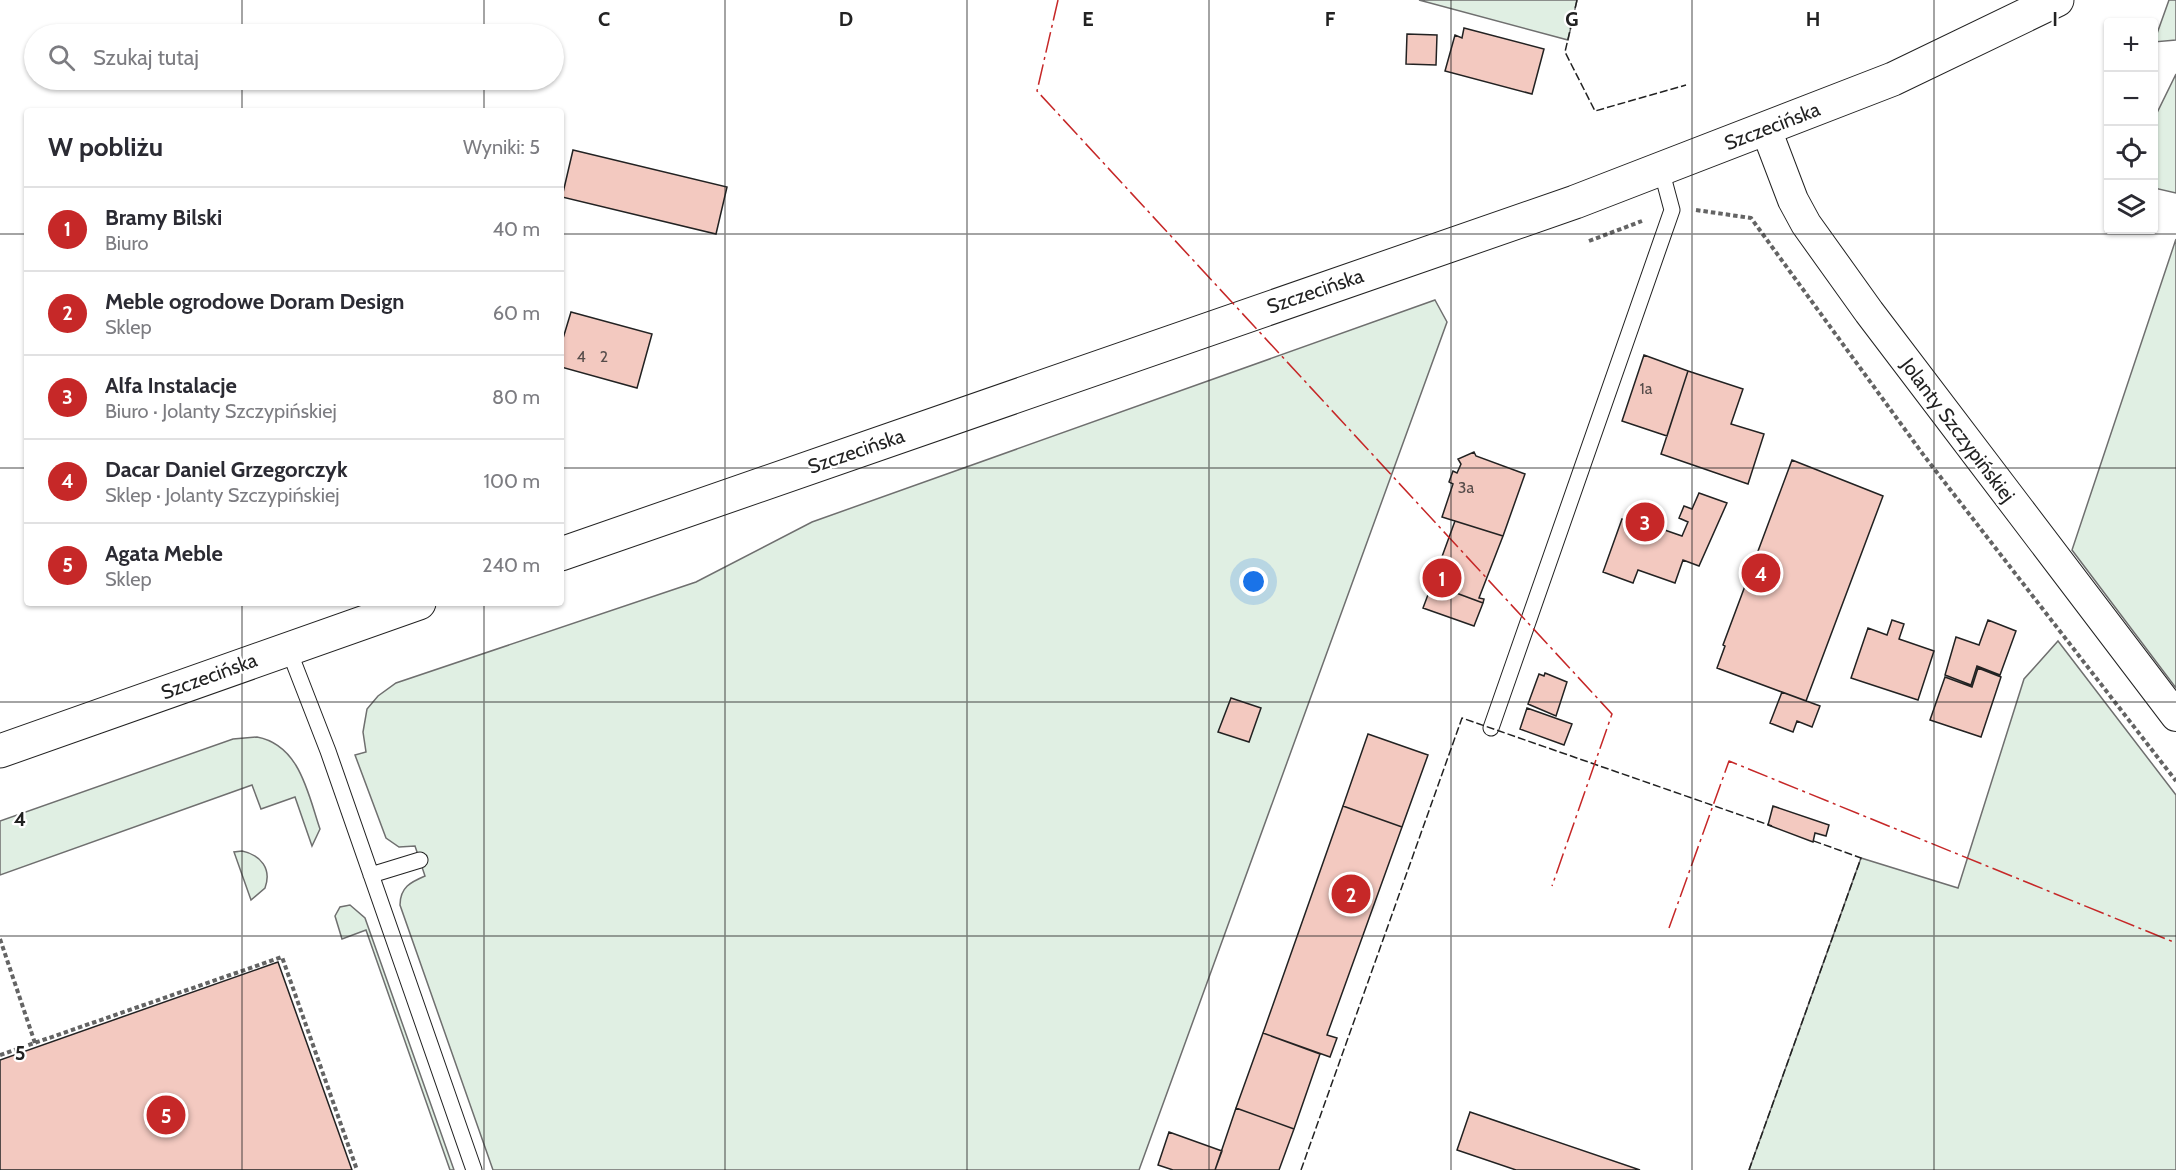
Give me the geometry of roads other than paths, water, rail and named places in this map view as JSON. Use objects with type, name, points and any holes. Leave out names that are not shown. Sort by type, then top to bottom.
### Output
[{"type":"main road","name":"Szczecińska","points":[[564,553],[1575,202],[1893,79],[2057,0]]},
{"type":"main road","name":"Szczecińska","points":[[0,751],[410,606]]},
{"type":"street","name":"Jolanty Szczypińskiej","points":[[1766,129],[1793,200],[1806,224],[1869,312],[2176,716]]},
{"type":"lane","points":[[1491,728],[1671,210],[1661,169]]},
{"type":"lane","points":[[288,648],[328,752],[474,1170]]},
{"type":"lane","points":[[371,875],[420,860]]},
{"type":"place","name":"Alfa Instalacje","points":[[1645,522]]},
{"type":"place","name":"Dacar Daniel Grzegorczyk","points":[[1761,573]]},
{"type":"place","name":"Bramy Bilski","points":[[1442,578]]},
{"type":"place","name":"Meble ogrodowe Doram Design","points":[[1351,894]]},
{"type":"place","name":"Agata Meble","points":[[166,1115]]}]
